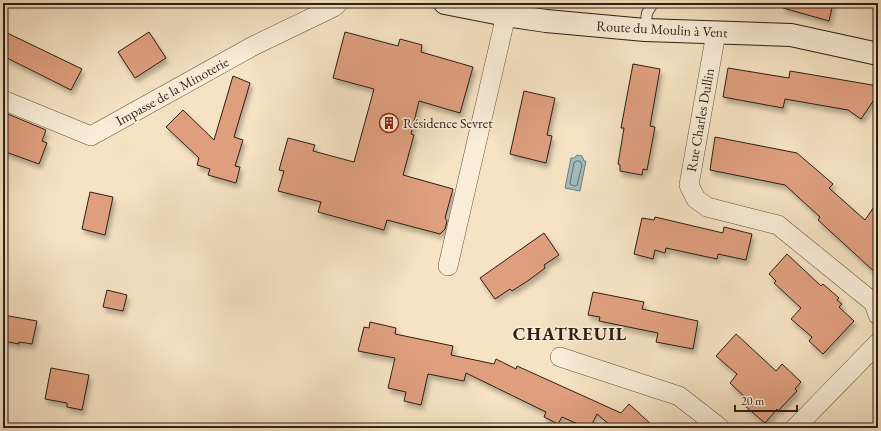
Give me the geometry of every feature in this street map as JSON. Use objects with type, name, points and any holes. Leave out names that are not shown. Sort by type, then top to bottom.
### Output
[{"type":"street","name":"Impasse de la Minoterie","points":[[3,100],[91,136],[253,46],[334,7],[338,3]]},
{"type":"street","name":"Route du Moulin à Vent","points":[[445,3],[546,21],[645,30],[791,35],[878,54]]},
{"type":"street","points":[[448,266],[506,15]]},
{"type":"street","name":"Rue Charles Dullin","points":[[716,33],[689,185],[696,199],[707,207],[778,225],[874,303],[878,315]]},
{"type":"street","points":[[795,428],[878,342]]},
{"type":"street","points":[[560,357],[679,396],[720,428]]},
{"type":"lane","points":[[645,30],[647,13],[653,3]]},
{"type":"water","points":[[577,155],[582,156],[584,161],[586,161],[580,191],[565,188],[571,158],[574,158]]},
{"type":"building","points":[[783,3],[833,3],[829,21],[783,8]]},
{"type":"building","points":[[3,31],[82,69],[71,90],[3,56]]},
{"type":"building","points":[[149,32],[166,58],[135,78],[118,52]]},
{"type":"building","name":"Résidence Sevret","points":[[345,32],[398,46],[400,39],[422,45],[421,52],[473,67],[460,113],[419,101],[411,134],[414,135],[403,175],[453,189],[445,218],[447,221],[445,229],[440,234],[387,220],[384,230],[318,212],[321,202],[278,191],[284,171],[279,170],[288,138],[315,145],[313,151],[354,162],[374,89],[333,78]]},
{"type":"building","points":[[633,64],[660,69],[650,126],[655,127],[647,170],[643,169],[642,175],[620,171],[620,165],[618,164],[624,128],[621,128]]},
{"type":"building","points":[[728,68],[789,78],[790,71],[878,86],[878,94],[861,119],[848,110],[785,99],[783,108],[723,97]]},
{"type":"building","points":[[233,76],[250,83],[234,137],[243,140],[235,166],[240,167],[236,183],[208,175],[210,169],[197,165],[199,158],[166,127],[183,110],[214,140]]},
{"type":"building","points":[[524,91],[555,98],[547,135],[552,136],[546,163],[510,154]]},
{"type":"building","points":[[3,112],[46,130],[42,141],[47,143],[39,164],[3,151]]},
{"type":"building","points":[[715,137],[797,153],[833,184],[829,188],[865,220],[878,201],[878,275],[818,220],[820,217],[785,185],[710,170]]},
{"type":"building","points":[[90,192],[113,197],[105,235],[82,229]]},
{"type":"building","points":[[655,217],[723,233],[724,227],[752,234],[746,260],[718,254],[717,259],[666,248],[665,253],[655,250],[653,259],[634,254],[642,218],[654,220]]},
{"type":"building","points":[[544,233],[559,255],[544,265],[545,268],[529,280],[512,291],[510,289],[495,299],[480,278]]},
{"type":"building","points":[[787,254],[821,286],[823,284],[839,298],[837,300],[842,304],[839,307],[854,321],[823,354],[809,341],[812,337],[791,319],[801,308],[774,283],[776,281],[769,274]]},
{"type":"building","points":[[107,290],[127,295],[123,311],[103,307]]},
{"type":"building","points":[[593,292],[644,302],[642,309],[698,321],[693,349],[656,342],[658,333],[599,321],[600,317],[588,315]]},
{"type":"building","points":[[3,315],[37,321],[32,344],[19,342],[19,344],[3,341]]},
{"type":"building","points":[[370,322],[396,328],[395,334],[453,346],[451,355],[494,364],[496,359],[516,369],[517,366],[621,413],[629,404],[655,428],[607,428],[610,425],[597,414],[590,428],[562,417],[558,424],[544,417],[546,412],[466,373],[464,381],[428,374],[421,405],[404,401],[406,392],[388,388],[395,358],[358,351],[364,327],[369,328]]},
{"type":"building","points":[[736,334],[776,371],[782,364],[801,382],[795,389],[797,391],[778,411],[777,409],[765,423],[745,406],[749,401],[730,383],[737,374],[716,356]]},
{"type":"building","points":[[51,368],[89,375],[82,410],[67,407],[67,403],[45,399]]},
{"type":"place","name":"Résidence Sevret","points":[[389,123]]},
{"type":"district","name":"CHATREUIL","points":[[570,334]]}]
